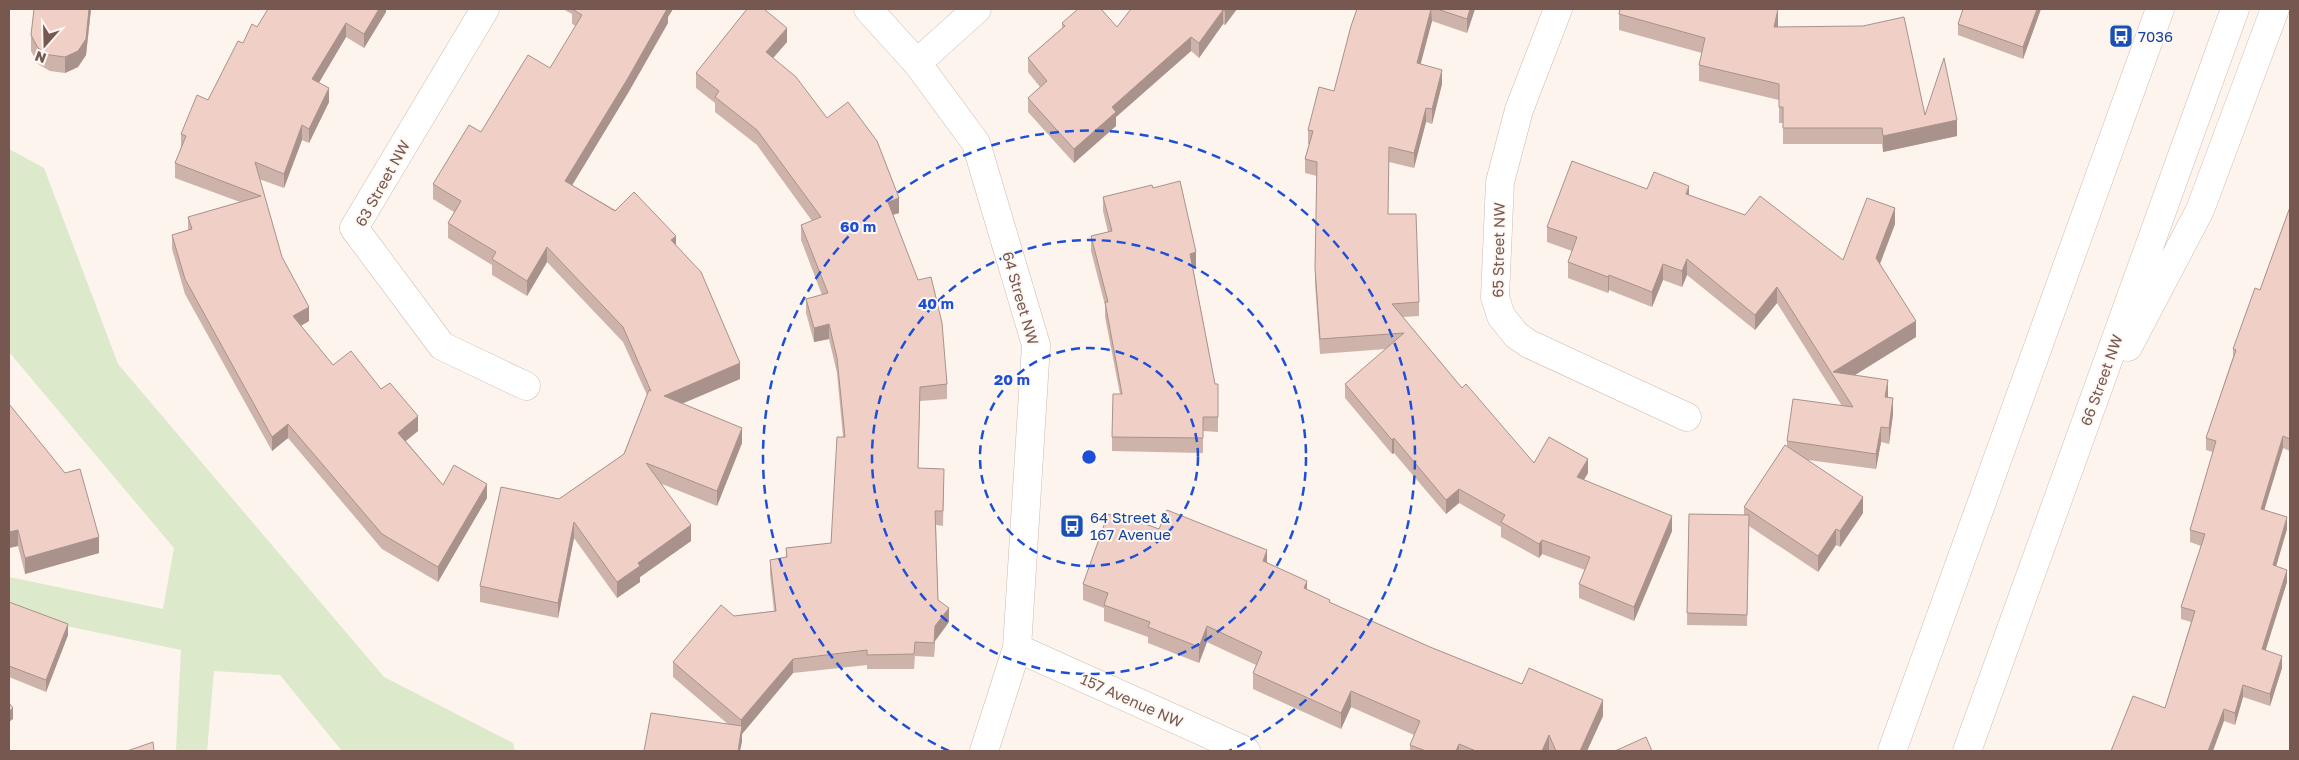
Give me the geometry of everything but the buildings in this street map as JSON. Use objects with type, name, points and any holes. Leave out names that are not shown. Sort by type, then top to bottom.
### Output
[{"type":"street","name":"63 Street NW","points":[[485,9],[354,228],[442,346],[526,386]]},
{"type":"street","name":"64 Street NW","points":[[868,9],[917,63],[976,144],[1036,345],[1017,648],[984,751]]},
{"type":"street","points":[[917,63],[977,9]]},
{"type":"street","name":"65 Street NW","points":[[1558,9],[1519,110],[1500,182],[1494,297],[1501,316],[1516,335],[1529,344],[1687,417]]},
{"type":"street","points":[[1892,751],[2160,9]]},
{"type":"street","name":"66 Street NW","points":[[1967,751],[2235,9]]},
{"type":"street","points":[[2081,437],[2200,210],[2275,9]]},
{"type":"street","name":"157 Avenue NW","points":[[1017,648],[1246,751]]},
{"type":"green space","points":[[9,149],[44,168],[118,364],[384,677],[513,743],[515,751],[342,751],[280,675],[214,671],[207,751],[176,751],[181,650],[9,614],[9,577],[163,609],[174,548],[9,352]]},
{"type":"place","name":"7036","points":[[2121,36]]},
{"type":"place","name":"64 Street & 167 Avenue","points":[[1072,526]]}]
